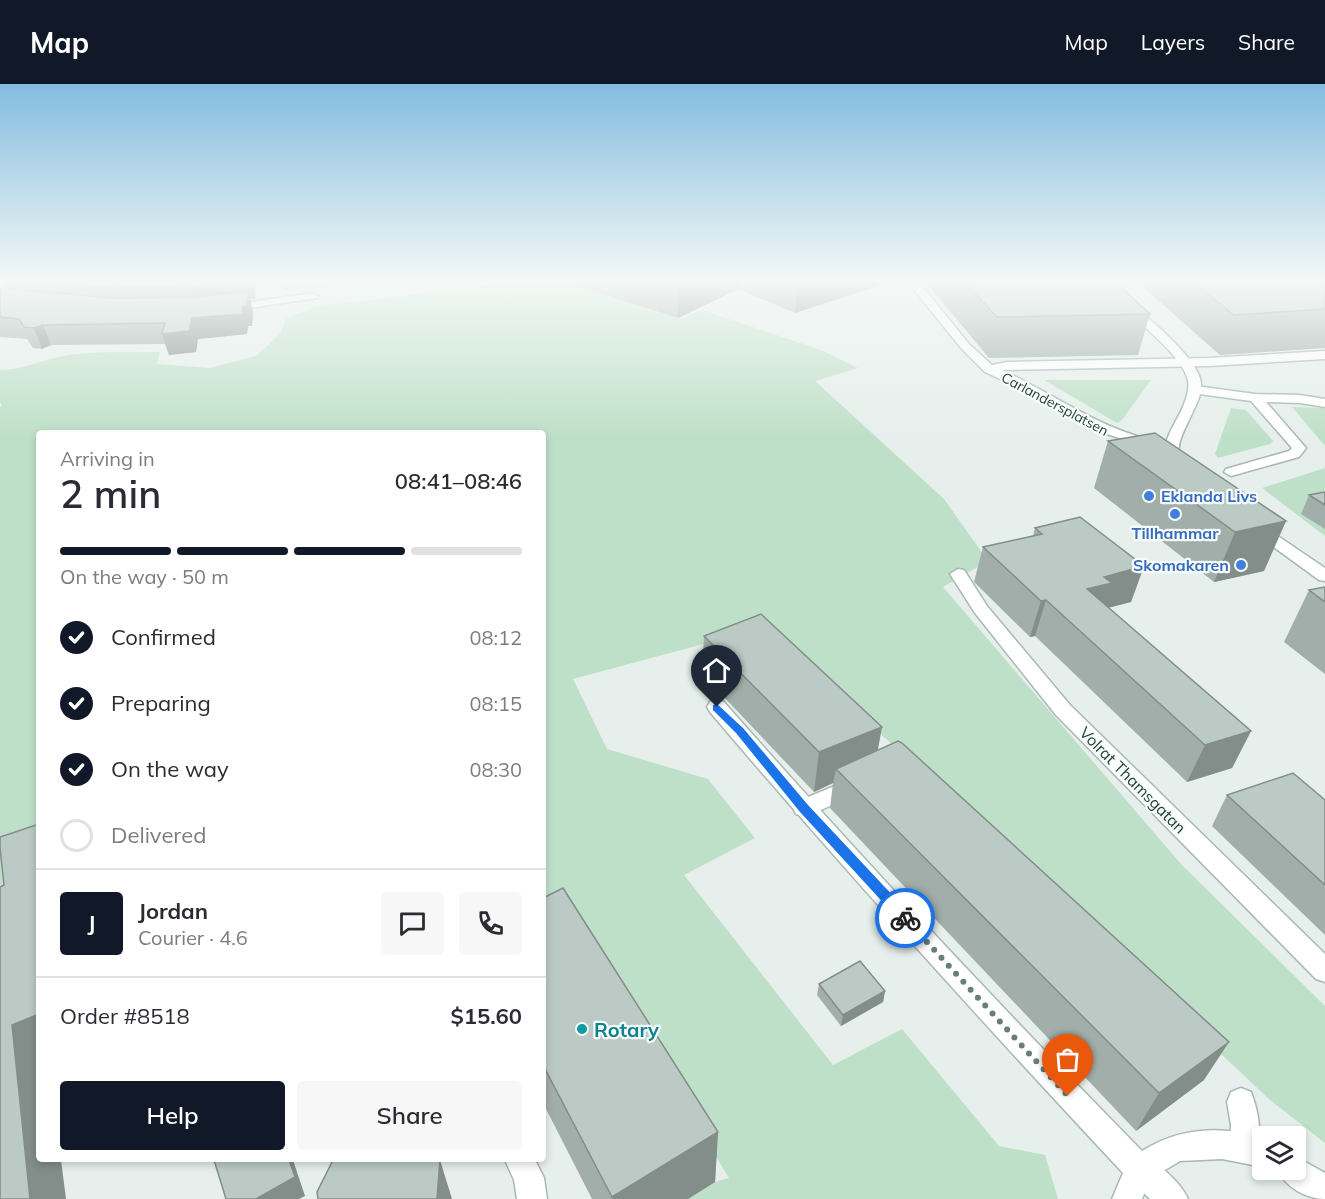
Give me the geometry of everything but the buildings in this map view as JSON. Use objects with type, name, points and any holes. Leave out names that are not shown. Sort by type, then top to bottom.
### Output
[{"type":"street","points":[[954,332],[989,369]]},
{"type":"street","points":[[1153,332],[1186,363],[1194,377],[1196,390],[1170,447],[1171,460],[1183,475]]},
{"type":"street","name":"Carlandersplatsen","points":[[989,369],[1007,366],[1186,363],[1325,355]]},
{"type":"street","name":"Carlandersplatsen","points":[[989,369],[1034,390],[1120,438],[1170,447]]},
{"type":"street","points":[[1196,390],[1255,398],[1324,402]]},
{"type":"street","points":[[1231,472],[1294,454],[1299,448],[1255,398]]},
{"type":"street","points":[[1243,519],[1325,576]]},
{"type":"street","name":"Volrat Thamsgatan","points":[[958,574],[981,609],[1063,710],[1325,970]]},
{"type":"street","points":[[717,707],[804,808],[1030,1055],[1139,1169],[1173,1199]]},
{"type":"street","points":[[804,808],[869,780]]},
{"type":"street","points":[[1241,1102],[1252,1147]]},
{"type":"street","points":[[1127,1199],[1139,1169],[1178,1148],[1212,1144],[1252,1150]]},
{"type":"street","points":[[521,1162],[529,1178],[532,1199]]},
{"type":"street","points":[[1306,1178],[1325,1190]]},
{"type":"green space","points":[[281,332],[768,332],[821,350],[858,368],[815,381],[944,499],[988,561],[943,587],[1181,864],[1325,1006],[1325,1143],[1270,1100],[767,627],[573,679],[607,749],[708,779],[755,838],[684,875],[833,1065],[902,1029],[999,1146],[1045,1155],[1058,1199],[688,1199],[715,1182],[729,1178],[583,937],[546,934],[546,430],[36,430],[36,886],[0,919],[0,407],[2,406],[0,370],[68,355],[90,353],[160,352],[157,364],[210,368],[256,356]]},
{"type":"green space","points":[[1044,380],[1151,380],[1122,420],[1117,423]]},
{"type":"green space","points":[[1325,402],[1325,446],[1292,407],[1320,408]]},
{"type":"green space","points":[[1231,408],[1246,410],[1273,441],[1270,444],[1218,458],[1215,454]]},
{"type":"green space","points":[[1325,468],[1325,536],[1262,488]]},
{"type":"way so far","points":[[905,918],[1068,1096]]},
{"type":"place","name":"Eklanda Livs","points":[[1149,496]]},
{"type":"place","name":"Tillhammar","points":[[1175,514]]},
{"type":"place","name":"Skomakaren","points":[[1241,565]]},
{"type":"place","name":"Rotary","points":[[582,1029]]},
{"type":"route","points":[[717,707],[804,808],[905,918]]}]
